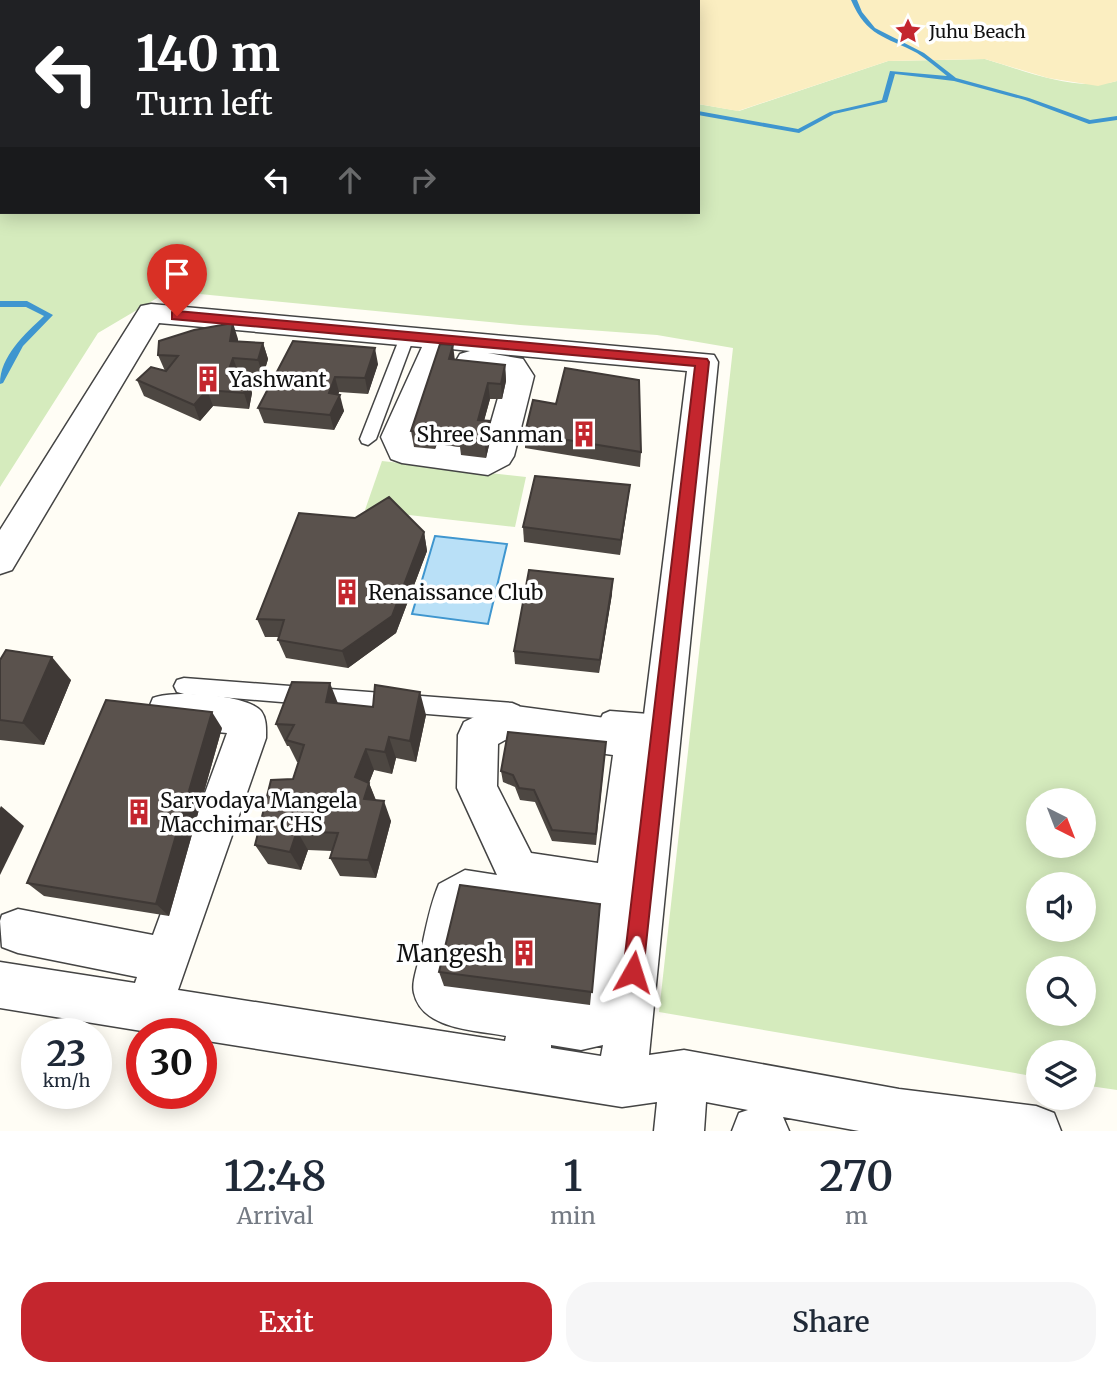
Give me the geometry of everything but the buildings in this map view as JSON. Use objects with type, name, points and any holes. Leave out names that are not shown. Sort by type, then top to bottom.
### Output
[{"type":"street","points":[[0,560],[151,313],[426,344],[703,362],[652,735],[626,902],[592,1026],[581,1027],[447,1001],[436,991],[454,899],[465,892],[626,902]]},
{"type":"street","points":[[136,707],[237,717],[247,724],[246,738],[148,1009]]},
{"type":"street","points":[[626,902],[518,872],[477,788],[478,735],[501,722],[652,735]]},
{"type":"street","points":[[621,1083],[626,902]]},
{"type":"street","points":[[18,931],[165,960]]},
{"type":"street","points":[[0,985],[621,1083],[684,1074],[899,1122],[1036,1131]]},
{"type":"street","points":[[524,1068],[532,1018]]},
{"type":"street","points":[[678,1131],[684,1074]]},
{"type":"street","points":[[757,1131],[764,1131]]},
{"type":"lane","points":[[368,439],[426,344]]},
{"type":"lane","points":[[184,686],[652,735]]},
{"type":"green space","points":[[985,59],[1067,82],[1101,84],[1117,81],[1117,1090],[1096,1087],[1096,1040],[1026,1040],[1026,1075],[659,1012],[733,348],[657,335],[520,325],[169,291],[98,333],[0,487],[0,214],[700,214],[700,104],[739,111],[888,61]]},
{"type":"green space","points":[[382,461],[526,477],[515,527],[365,510]]},
{"type":"sand","name":"Juhu Beach","points":[[700,0],[1117,0],[1117,81],[1098,86],[1048,78],[985,59],[888,61],[738,111],[700,104]]},
{"type":"water","points":[[435,536],[507,544],[488,624],[412,614]]},
{"type":"waterway","points":[[854,0],[859,12],[873,29],[922,54],[953,78]]},
{"type":"waterway","points":[[700,113],[799,131],[832,113],[885,101],[892,72],[954,79],[1027,99],[1089,122],[1117,118]]},
{"type":"waterway","points":[[0,304],[27,304],[49,315],[20,344],[0,381]]},
{"type":"place","name":"Juhu Beach","points":[[908,31]]},
{"type":"place","name":"Yashwant","points":[[208,379]]},
{"type":"place","name":"Shree Sanman","points":[[584,434]]},
{"type":"place","name":"Renaissance Club","points":[[347,592]]},
{"type":"place","name":"Sarvodaya Mangela Macchimar CHS","points":[[139,812]]},
{"type":"place","name":"Mangesh","points":[[524,953]]},
{"type":"route","points":[[177,316],[703,362],[633,972]]}]
